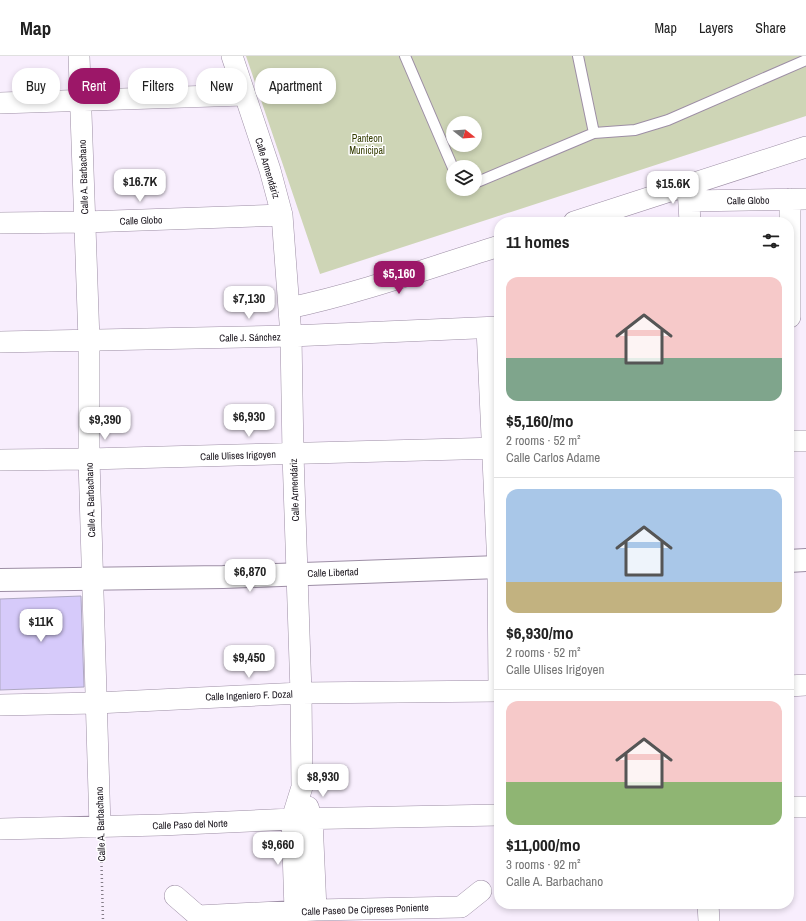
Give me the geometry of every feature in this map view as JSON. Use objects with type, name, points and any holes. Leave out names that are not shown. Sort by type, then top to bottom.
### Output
[{"type":"street","name":"Calle A. Barbachano","points":[[79,56],[80,68]]},
{"type":"street","name":"Calle Armendáriz","points":[[232,56],[236,68]]},
{"type":"street","points":[[120,99],[196,96]]},
{"type":"street","points":[[0,103],[68,100]]},
{"type":"street","name":"Calle A. Barbachano","points":[[81,104],[89,341],[89,459],[100,827]]},
{"type":"street","name":"Calle Armendáriz","points":[[247,104],[270,170],[282,215],[291,336],[293,454],[301,693],[302,788],[312,819],[316,910]]},
{"type":"street","points":[[594,217],[689,193],[806,147]]},
{"type":"street","points":[[689,193],[690,217]]},
{"type":"street","name":"Calle Globo","points":[[689,193],[798,199]]},
{"type":"street","points":[[795,317],[798,199]]},
{"type":"street","name":"Calle Globo","points":[[0,223],[85,222],[282,215]]},
{"type":"street","points":[[289,308],[359,291],[494,248]]},
{"type":"street","points":[[493,327],[494,367]]},
{"type":"street","name":"Calle J. Sánchez","points":[[0,342],[291,336],[493,327]]},
{"type":"street","points":[[794,441],[806,441]]},
{"type":"street","name":"Calle Ulises Irigoyen","points":[[0,460],[494,448]]},
{"type":"street","points":[[794,560],[806,560]]},
{"type":"street","name":"Calle Libertad","points":[[0,580],[223,577],[297,573],[494,567]]},
{"type":"street","points":[[794,686],[806,685]]},
{"type":"street","name":"Calle Ingeniero F. Dozal","points":[[0,705],[96,703],[301,693],[494,691]]},
{"type":"street","name":"Calle Armendáriz","points":[[295,911],[292,819],[302,788]]},
{"type":"street","points":[[794,807],[806,807]]},
{"type":"street","name":"Calle Paso del Norte","points":[[0,829],[100,827],[292,819],[494,815]]},
{"type":"street","points":[[461,914],[481,891]]},
{"type":"street","points":[[175,896],[198,919]]},
{"type":"street","points":[[708,909],[709,921]]},
{"type":"street","name":"Calle Paseo De Cipreses Poniente","points":[[198,919],[316,910],[461,914]]},
{"type":"lane","points":[[405,56],[450,160]]},
{"type":"lane","points":[[578,56],[594,132]]},
{"type":"lane","points":[[482,180],[594,132],[635,130],[650,126],[806,60]]},
{"type":"path","name":"Calle A. Barbachano","points":[[100,827],[103,921]]},
{"type":"green space","name":"Panteon Municipal","points":[[246,56],[806,56],[806,116],[320,274],[262,104],[336,104],[336,68],[255,68],[255,83]]},
{"type":"building","points":[[81,596],[84,687],[0,690],[0,599]]}]
